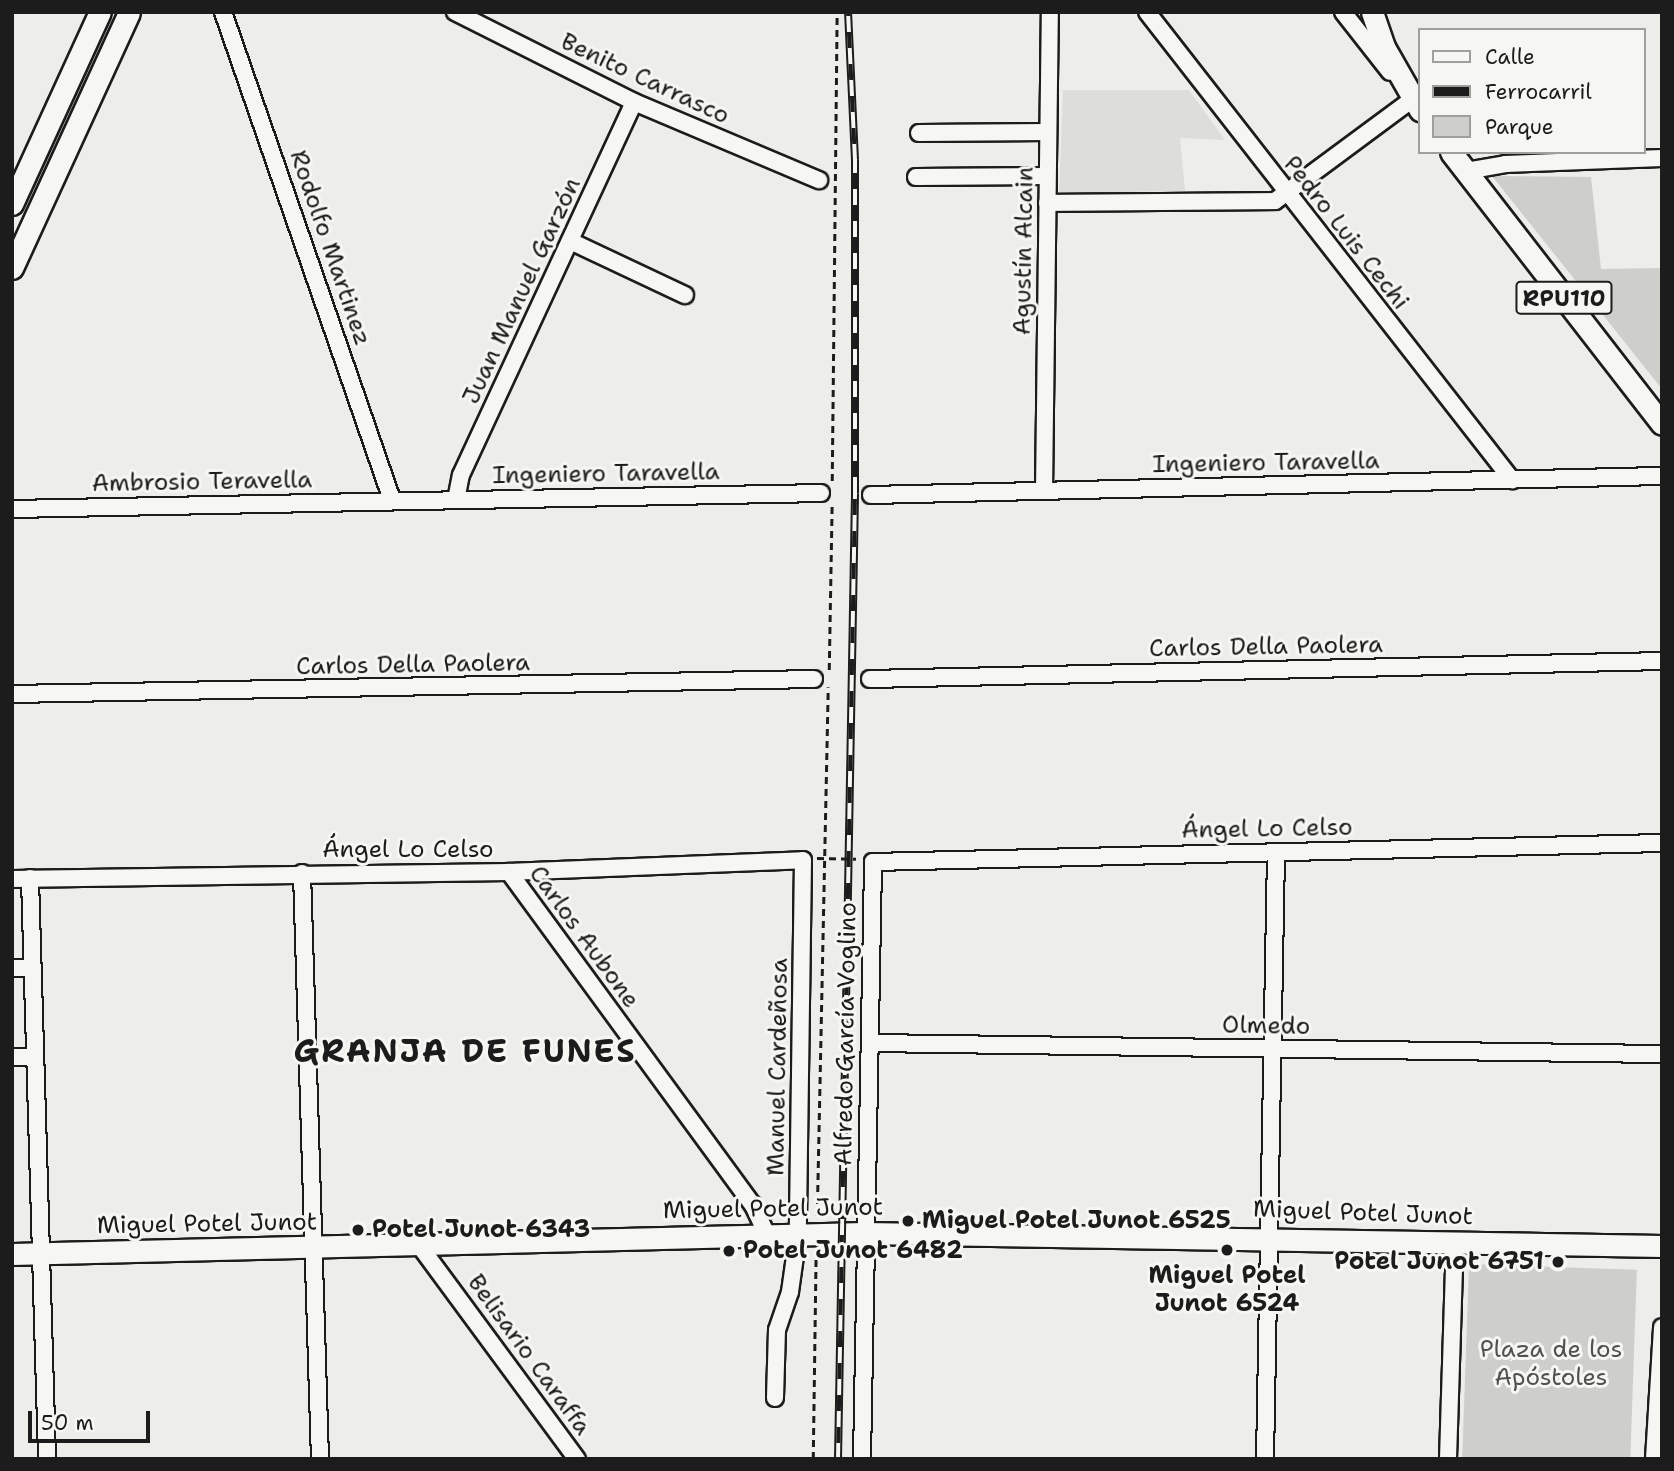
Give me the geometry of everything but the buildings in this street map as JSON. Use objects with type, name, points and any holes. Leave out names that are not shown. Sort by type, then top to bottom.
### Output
[{"type":"main road","points":[[12,204],[100,12]]},
{"type":"main road","points":[[12,268],[129,12]]},
{"type":"main road","points":[[1371,12],[1384,47],[1417,105]]},
{"type":"main road","name":"RPU110","points":[[1452,154],[1662,425]]},
{"type":"main road","name":"Miguel Potel Junot","points":[[12,1254],[864,1233],[1268,1236],[1662,1247]]},
{"type":"street","name":"Rodolfo Martinez","points":[[223,12],[392,500]]},
{"type":"street","name":"Benito Carrasco","points":[[455,12],[634,102],[819,180]]},
{"type":"street","name":"Agustín Alcain","points":[[1044,491],[1050,12]]},
{"type":"street","name":"Pedro Luis Cechi","points":[[1147,12],[1287,195],[1512,480]]},
{"type":"street","points":[[1047,203],[1264,202],[1287,195],[1417,105],[1343,12]]},
{"type":"street","name":"Juan Manuel Garzón","points":[[456,500],[461,475],[634,102]]},
{"type":"street","points":[[919,133],[1048,132]]},
{"type":"street","points":[[1466,172],[1505,164],[1662,158]]},
{"type":"street","points":[[916,177],[1047,176]]},
{"type":"street","points":[[570,242],[685,295]]},
{"type":"street","name":"Ingeniero Taravella","points":[[871,495],[1662,476]]},
{"type":"street","name":"Ingeniero Taravella","points":[[392,500],[821,493]]},
{"type":"street","name":"Ambrosio Teravella","points":[[12,509],[392,500]]},
{"type":"street","name":"Carlos Della Paolera","points":[[870,679],[1662,661]]},
{"type":"street","name":"Carlos Della Paolera","points":[[12,694],[814,679]]},
{"type":"street","name":"Ángel Lo Celso","points":[[873,862],[1662,842]]},
{"type":"street","points":[[1265,1459],[1276,852]]},
{"type":"street","name":"Ángel Lo Celso","points":[[12,879],[509,872],[803,860]]},
{"type":"street","name":"Manuel Cardeñosa","points":[[775,1398],[777,1330],[808,1234],[803,860]]},
{"type":"street","name":"Alfredo García Voglino","points":[[862,1459],[864,1233],[873,862]]},
{"type":"street","name":"Carlos Aubone","points":[[509,872],[752,1205],[767,1235]]},
{"type":"street","points":[[302,873],[320,1459]]},
{"type":"street","points":[[30,878],[30,968],[47,1459]]},
{"type":"street","points":[[12,968],[30,968]]},
{"type":"street","name":"Olmedo","points":[[870,1043],[1662,1054]]},
{"type":"street","points":[[12,1057],[34,1057]]},
{"type":"street","points":[[1448,1459],[1455,1242]]},
{"type":"street","name":"Belisario Caraffa","points":[[419,1245],[578,1459]]},
{"type":"street","points":[[1654,1459],[1662,1327]]},
{"type":"path","points":[[813,1459],[808,1234],[825,856],[839,161],[837,12]]},
{"type":"path","points":[[803,860],[825,856],[873,862]]},
{"type":"shaded area","points":[[1063,90],[1189,90],[1225,140],[1180,138],[1185,191],[1059,193]]},
{"type":"green space","points":[[1492,176],[1591,177],[1601,269],[1662,268],[1662,389]]},
{"type":"green space","name":"Plaza de los Apóstoles","points":[[1469,1264],[1637,1270],[1630,1459],[1462,1459]]},
{"type":"railway","points":[[838,1459],[855,493],[855,160],[848,12]]},
{"type":"place","name":"Miguel Potel Junot 6525","points":[[908,1221]]},
{"type":"place","name":"Potel Junot 6343","points":[[358,1230]]},
{"type":"place","name":"Miguel Potel Junot 6524","points":[[1227,1250]]},
{"type":"place","name":"Potel Junot 6482","points":[[729,1251]]},
{"type":"place","name":"Potel Junot 6751","points":[[1558,1262]]},
{"type":"district","name":"GRANJA DE FUNES","points":[[465,1051]]}]
